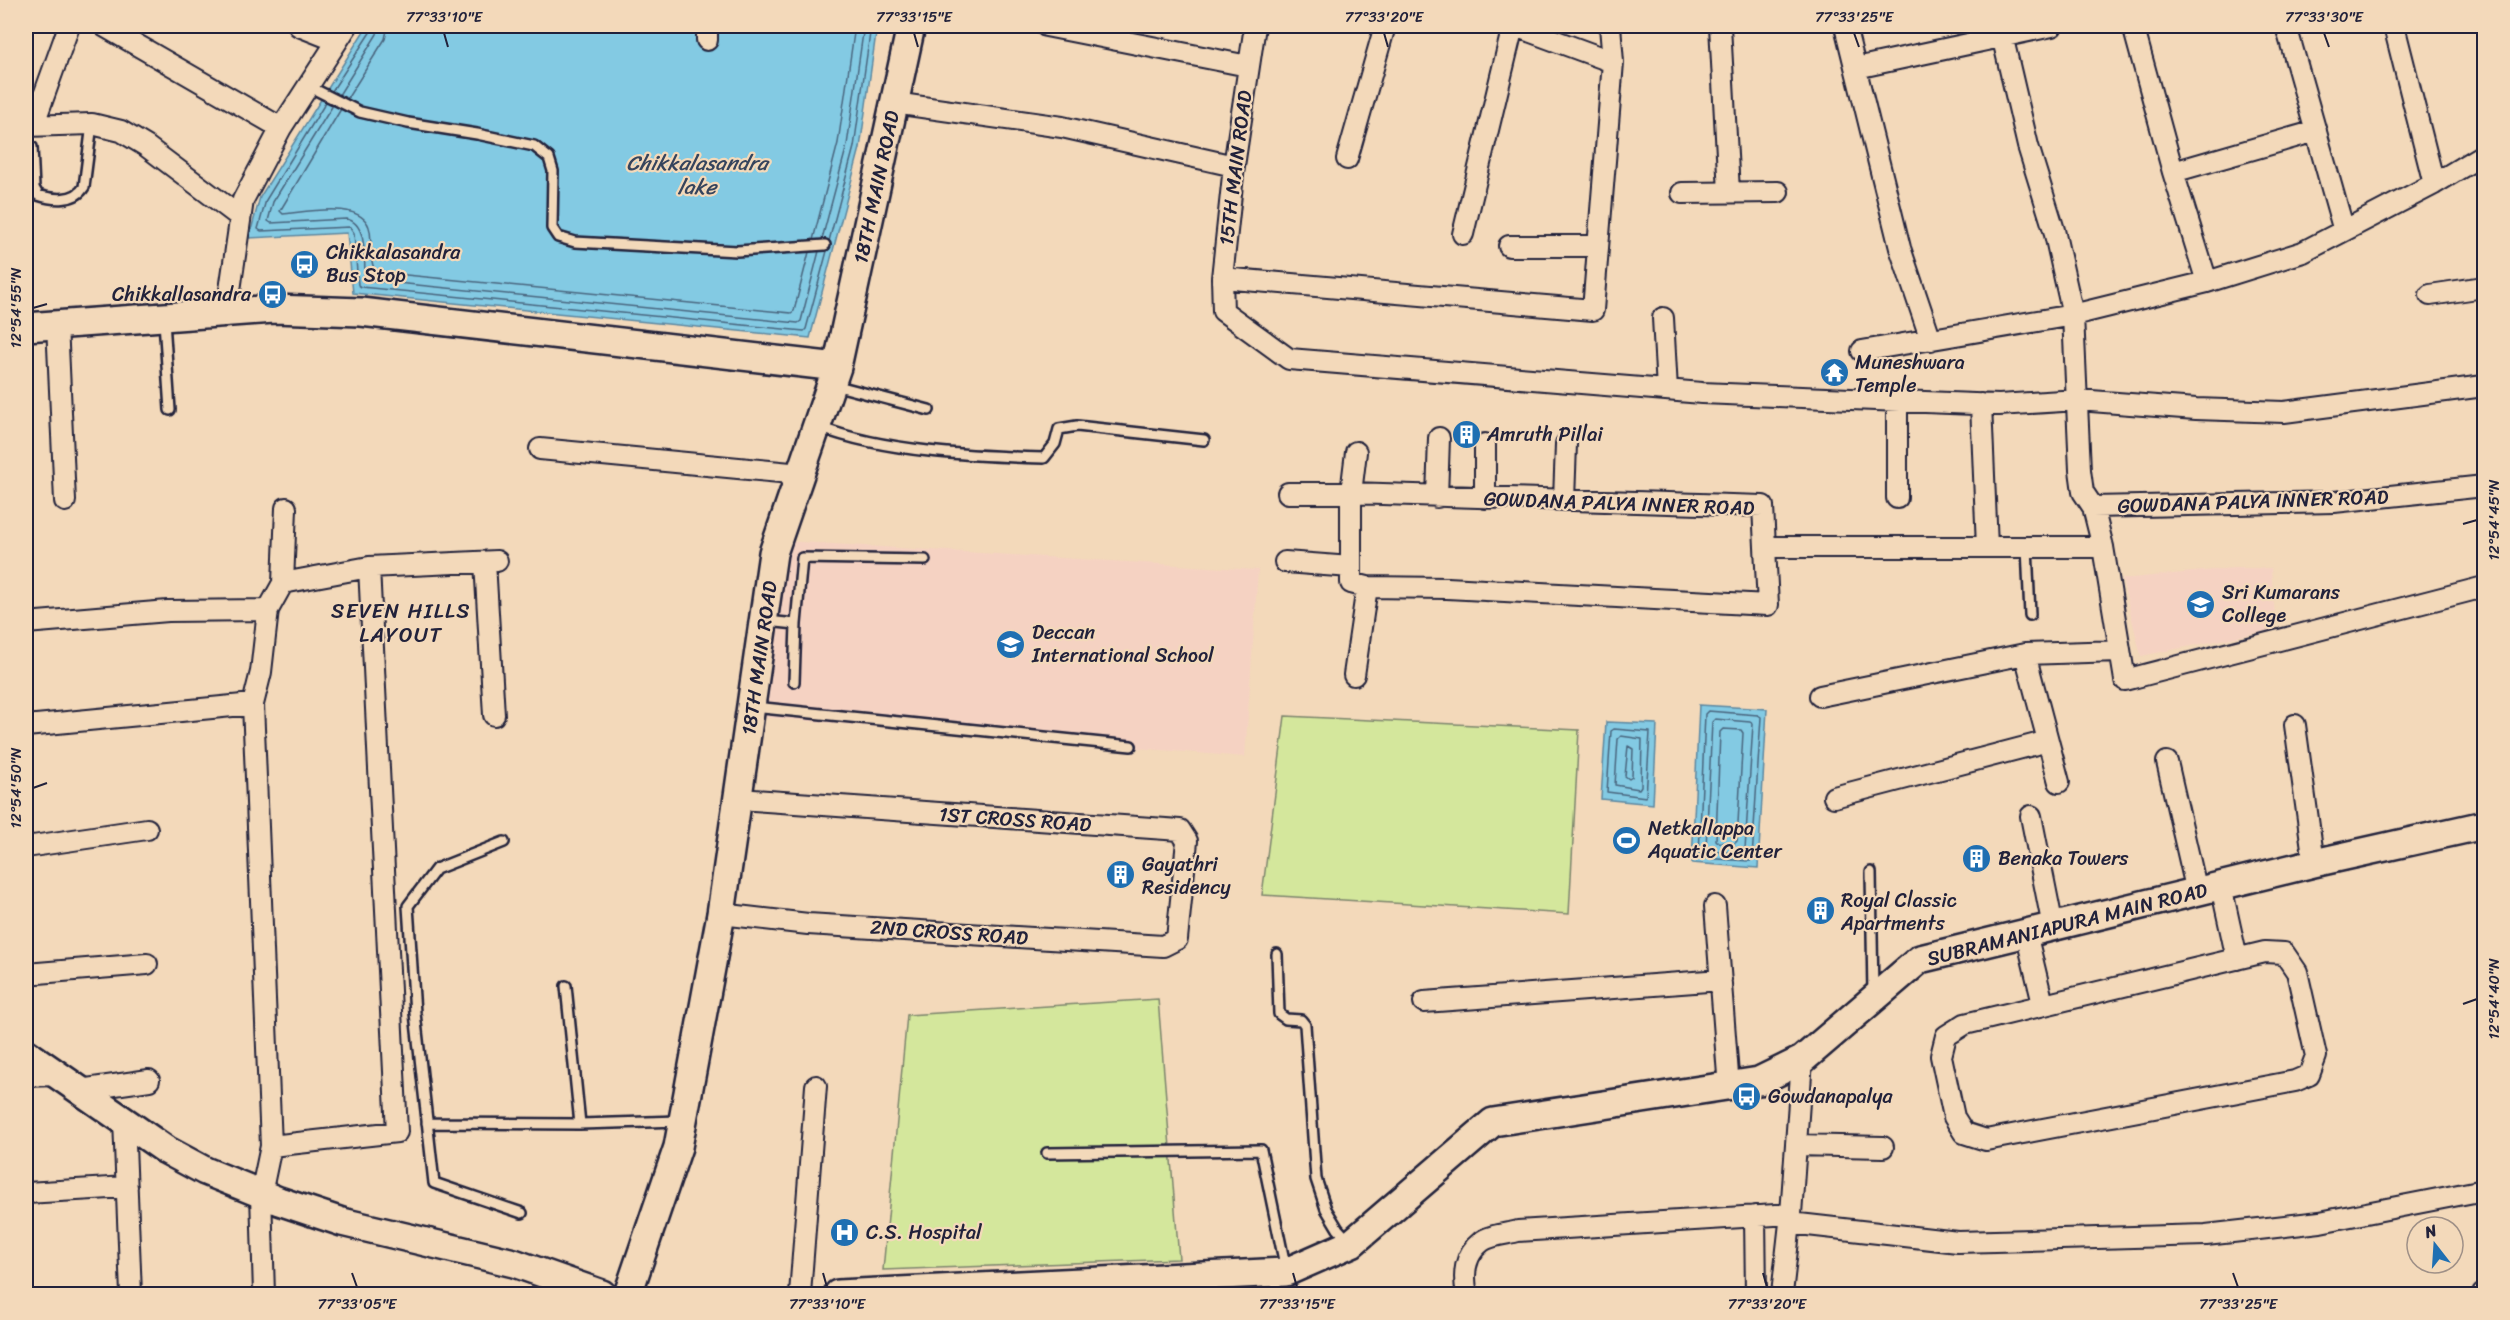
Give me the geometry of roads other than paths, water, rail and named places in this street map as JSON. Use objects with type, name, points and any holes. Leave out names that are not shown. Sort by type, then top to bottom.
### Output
[{"type":"street","points":[[69,26],[29,126],[92,124],[122,131],[146,146],[240,217]]},
{"type":"street","points":[[104,26],[281,128]]},
{"type":"street","points":[[227,311],[243,200],[281,128],[342,33],[299,26]]},
{"type":"street","name":"18TH MAIN ROAD","points":[[628,1294],[678,1147],[721,914],[773,553],[834,376],[911,26]]},
{"type":"street","points":[[1046,26],[1248,66]]},
{"type":"street","name":"15TH MAIN ROAD","points":[[1256,26],[1234,166],[1222,278],[1222,311],[1289,359],[1667,390]]},
{"type":"street","points":[[1347,159],[1385,26]]},
{"type":"street","points":[[1463,234],[1514,26],[1612,62]]},
{"type":"street","points":[[1222,278],[1593,310],[1612,62],[1610,26]]},
{"type":"street","points":[[1720,26],[1729,192]]},
{"type":"street","points":[[1845,26],[1900,248],[1931,340]]},
{"type":"street","points":[[1856,68],[2052,26]]},
{"type":"street","points":[[2133,26],[2173,172],[2208,282]]},
{"type":"street","points":[[2286,26],[2344,231]]},
{"type":"street","points":[[2394,26],[2434,184]]},
{"type":"street","points":[[2002,35],[2028,146],[2054,230],[2073,315],[2083,492],[2093,507],[2103,547],[2125,680],[2484,587]]},
{"type":"street","points":[[894,103],[1062,127],[1234,166]]},
{"type":"street","points":[[2173,172],[2316,131]]},
{"type":"street","points":[[1862,351],[2073,315],[2208,282],[2303,252],[2434,184],[2484,154]]},
{"type":"street","points":[[1682,193],[1778,192]]},
{"type":"street","points":[[1509,246],[1597,246]]},
{"type":"street","points":[[2430,295],[2484,287]]},
{"type":"street","points":[[26,327],[227,311],[274,309],[361,312],[834,376]]},
{"type":"street","points":[[1663,318],[1667,390],[1982,404],[2078,400],[2196,410],[2284,412],[2484,386]]},
{"type":"street","points":[[57,324],[65,501]]},
{"type":"street","points":[[1897,401],[1898,498]]},
{"type":"street","points":[[1982,404],[1987,547]]},
{"type":"street","points":[[1437,497],[1439,438]]},
{"type":"street","points":[[1485,444],[1485,498]]},
{"type":"street","points":[[1564,501],[1566,444]]},
{"type":"street","points":[[540,449],[801,474]]},
{"type":"street","points":[[1356,452],[1351,493],[1351,583],[1367,587],[1447,588],[1768,605],[1765,547],[2103,547]]},
{"type":"street","name":"GOWDANA PALYA INNER ROAD","points":[[2093,507],[2334,502],[2484,486]]},
{"type":"street","name":"GOWDANA PALYA INNER ROAD","points":[[1288,492],[1763,506],[1765,547]]},
{"type":"street","points":[[264,1294],[261,1194],[271,1146],[253,704],[261,672],[267,610],[283,583],[286,508]]},
{"type":"street","points":[[283,583],[369,567],[491,562],[494,715]]},
{"type":"street","points":[[1286,562],[1351,567]]},
{"type":"street","points":[[271,1146],[397,1132],[369,567]]},
{"type":"street","points":[[1354,675],[1367,587]]},
{"type":"street","points":[[26,623],[168,611],[267,610]]},
{"type":"street","points":[[1820,696],[2025,654],[2119,651]]},
{"type":"street","points":[[2025,654],[2059,782]]},
{"type":"street","points":[[26,726],[253,704]]},
{"type":"street","points":[[2295,725],[2314,863]]},
{"type":"street","points":[[1834,797],[2048,741]]},
{"type":"street","points":[[2167,762],[2209,889],[2237,959]]},
{"type":"street","name":"1ST CROSS ROAD","points":[[739,799],[1180,831],[1187,841],[1176,939]]},
{"type":"street","points":[[2031,816],[2053,927]]},
{"type":"street","name":"SUBRAMANIAPURA MAIN ROAD","points":[[838,1294],[951,1292],[1286,1272],[1352,1243],[1493,1122],[1729,1088],[1759,1081],[1802,1060],[1920,959],[2314,863],[2484,825]]},
{"type":"street","points":[[26,846],[147,829]]},
{"type":"street","points":[[1715,906],[1729,1088]]},
{"type":"street","name":"2ND CROSS ROAD","points":[[721,914],[808,924],[1163,946],[1176,939]]},
{"type":"street","points":[[2026,933],[2043,1004]]},
{"type":"street","points":[[2265,952],[2284,954],[2297,972],[2316,1056],[2309,1075],[2295,1081],[1986,1140],[1964,1133],[1954,1116],[1941,1056],[1946,1036],[1965,1024],[2043,1004],[2265,952]]},
{"type":"street","points":[[26,974],[147,964]]},
{"type":"street","points":[[1424,1002],[1721,981]]},
{"type":"street","points":[[26,1053],[184,1161],[261,1194],[342,1222],[514,1263],[602,1294]]},
{"type":"street","points":[[1782,1294],[1791,1218],[1802,1060]]},
{"type":"street","points":[[26,1076],[58,1074]]},
{"type":"street","points":[[80,1090],[149,1080]]},
{"type":"street","points":[[800,1294],[816,1086]]},
{"type":"street","points":[[124,1120],[131,1294]]},
{"type":"street","points":[[1796,1145],[1883,1146]]},
{"type":"street","points":[[26,1193],[127,1187]]},
{"type":"street","points":[[1467,1294],[1463,1279],[1467,1259],[1481,1241],[1518,1231],[1755,1216],[1791,1218],[1958,1242],[2206,1235],[2320,1222],[2484,1190]]},
{"type":"street","points":[[1755,1216],[1756,1294]]},
{"type":"lane","points":[[308,86],[360,111],[408,123],[534,146],[549,158],[553,171],[552,228],[558,237],[575,243],[737,251],[825,246]]},
{"type":"lane","points":[[32,147],[34,188],[38,195],[50,199],[74,197],[84,188],[92,124]]},
{"type":"lane","points":[[164,315],[170,410]]},
{"type":"lane","points":[[834,376],[929,410]]},
{"type":"lane","points":[[817,427],[880,445],[1006,457],[1044,458],[1055,444],[1059,429],[1077,426],[1203,440]]},
{"type":"lane","points":[[2026,547],[2030,615]]},
{"type":"lane","points":[[794,682],[802,558],[925,560]]},
{"type":"lane","points":[[764,621],[796,624]]},
{"type":"lane","points":[[752,707],[1131,746]]},
{"type":"lane","points":[[504,842],[436,869],[408,906],[415,1013],[434,1183],[522,1213]]},
{"type":"lane","points":[[1871,872],[1873,1000]]},
{"type":"lane","points":[[1277,954],[1279,1014],[1286,1019],[1301,1020],[1305,1025],[1316,1179],[1326,1209],[1338,1229],[1352,1243]]},
{"type":"lane","points":[[566,986],[580,1124]]},
{"type":"lane","points":[[428,1123],[580,1124],[683,1121]]},
{"type":"lane","points":[[1047,1153],[1261,1150],[1286,1272]]},
{"type":"water","name":"Chikkalasandra lake","points":[[367,26],[877,26],[860,148],[810,338],[353,293],[347,233],[249,238],[260,197]]},
{"type":"water","points":[[1699,705],[1767,709],[1758,868],[1692,863]]},
{"type":"water","points":[[1606,722],[1657,724],[1653,804],[1601,799]]},
{"type":"place","name":"Chikkalasandra Bus Stop","points":[[305,264]]},
{"type":"place","name":"Chikkallasandra","points":[[272,294]]},
{"type":"place","name":"Muneshwara Temple","points":[[1834,373]]},
{"type":"place","name":"Amruth Pillai","points":[[1466,434]]},
{"type":"place","name":"Sri Kumarans College","points":[[2201,604]]},
{"type":"place","name":"Deccan International School","points":[[1011,644]]},
{"type":"place","name":"Netkallappa Aquatic Center","points":[[1627,840]]},
{"type":"place","name":"Benaka Towers","points":[[1977,858]]},
{"type":"place","name":"Gayathri Residency","points":[[1121,875]]},
{"type":"place","name":"Royal Classic Apartments","points":[[1820,911]]},
{"type":"place","name":"Gowdanapalya","points":[[1747,1096]]},
{"type":"place","name":"C.S. Hospital","points":[[845,1232]]},
{"type":"district","name":"SEVEN HILLS LAYOUT","points":[[401,623]]}]
